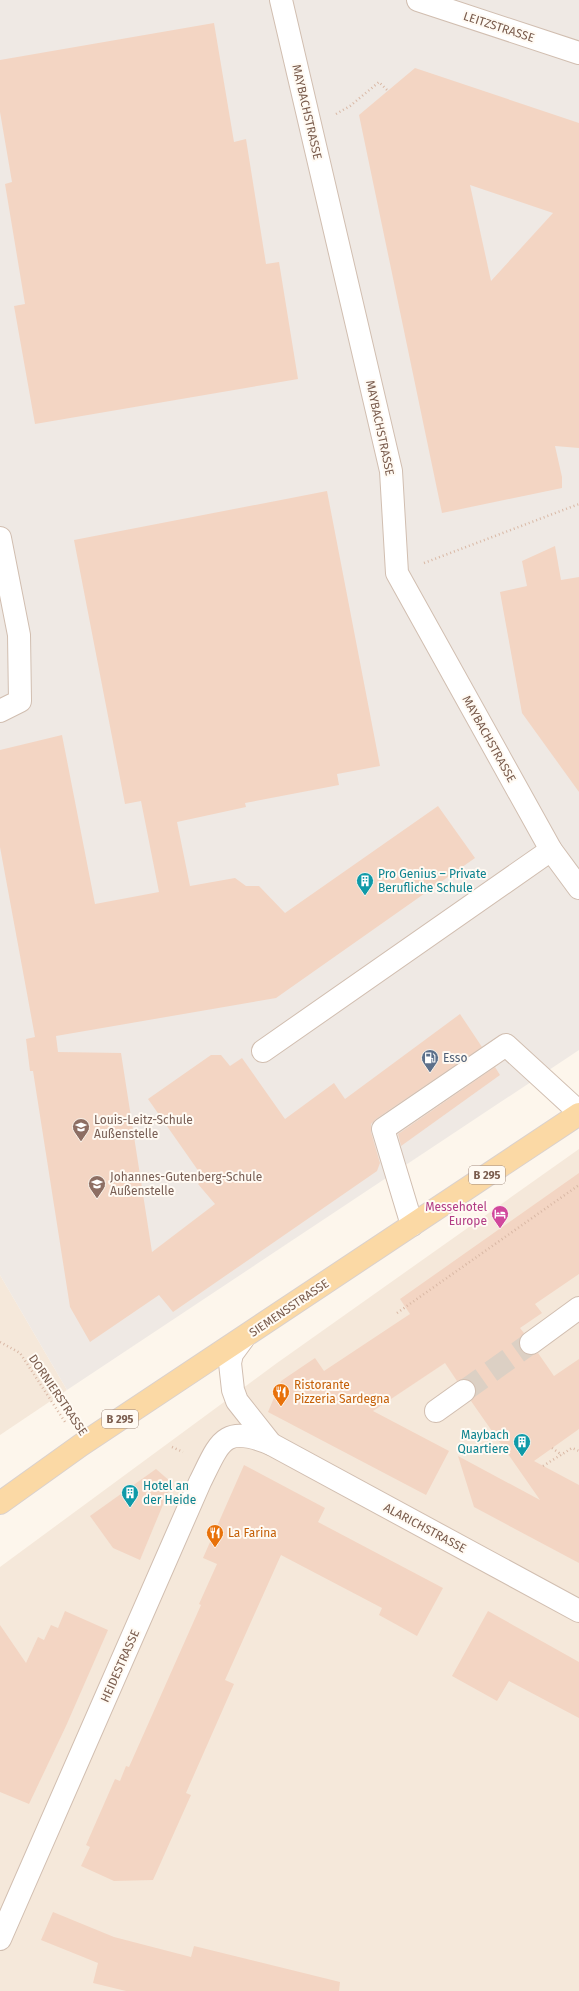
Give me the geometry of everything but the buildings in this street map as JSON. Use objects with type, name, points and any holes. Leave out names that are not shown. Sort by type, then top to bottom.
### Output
[{"type":"main road","name":"SIEMENSSTRASSE","points":[[0,1503],[81,1445],[243,1339],[579,1113]]},
{"type":"street","name":"MAYBACHSTRASSE","points":[[281,0],[391,471],[397,573],[551,850],[579,888]]},
{"type":"street","name":"LEITZSTRASSE","points":[[418,0],[579,53]]},
{"type":"street","points":[[0,538],[18,635],[20,701],[0,711]]},
{"type":"street","points":[[263,1051],[551,850]]},
{"type":"street","points":[[412,1225],[383,1129],[506,1045],[579,1113]]},
{"type":"street","points":[[531,1343],[579,1308]]},
{"type":"street","points":[[243,1339],[232,1354],[230,1363],[233,1390],[237,1401],[271,1444]]},
{"type":"street","points":[[436,1411],[464,1391]]},
{"type":"street","name":"HEIDESTRASSE","points":[[0,1938],[200,1482],[219,1446],[231,1436],[252,1436],[271,1444]]},
{"type":"street","name":"ALARICHSTRASSE","points":[[271,1444],[579,1611]]},
{"type":"path","points":[[311,127],[350,106],[379,82],[388,91]]},
{"type":"path","points":[[397,573],[579,504]]},
{"type":"path","points":[[397,1313],[579,1185]]},
{"type":"path","name":"DORNIERSTRASSE","points":[[0,1342],[20,1353],[81,1445]]},
{"type":"path","points":[[552,1448],[562,1455]]},
{"type":"path","points":[[543,1466],[572,1448],[579,1451]]},
{"type":"shaded area","points":[[0,0],[579,0],[579,1050],[67,1390],[0,1275]]},
{"type":"shaded area","points":[[579,1149],[579,1991],[0,1991],[0,1567],[277,1363]]},
{"type":"shaded area","points":[[0,1275],[67,1390],[0,1435]]},
{"type":"tunnel","points":[[464,1391],[531,1343]]},
{"type":"place","name":"Pro Genius – Private Berufliche Schule","points":[[365,896]]},
{"type":"place","name":"Esso","points":[[430,1073]]},
{"type":"place","name":"Louis-Leitz-Schule Außenstelle","points":[[81,1142]]},
{"type":"place","name":"Johannes-Gutenberg-Schule Außenstelle","points":[[97,1199]]},
{"type":"place","name":"Messehotel Europe","points":[[500,1229]]},
{"type":"place","name":"Ristorante Pizzeria Sardegna","points":[[281,1407]]},
{"type":"place","name":"Maybach Quartiere","points":[[522,1457]]},
{"type":"place","name":"Hotel an der Heide","points":[[130,1508]]},
{"type":"place","name":"La Farina","points":[[215,1548]]}]
